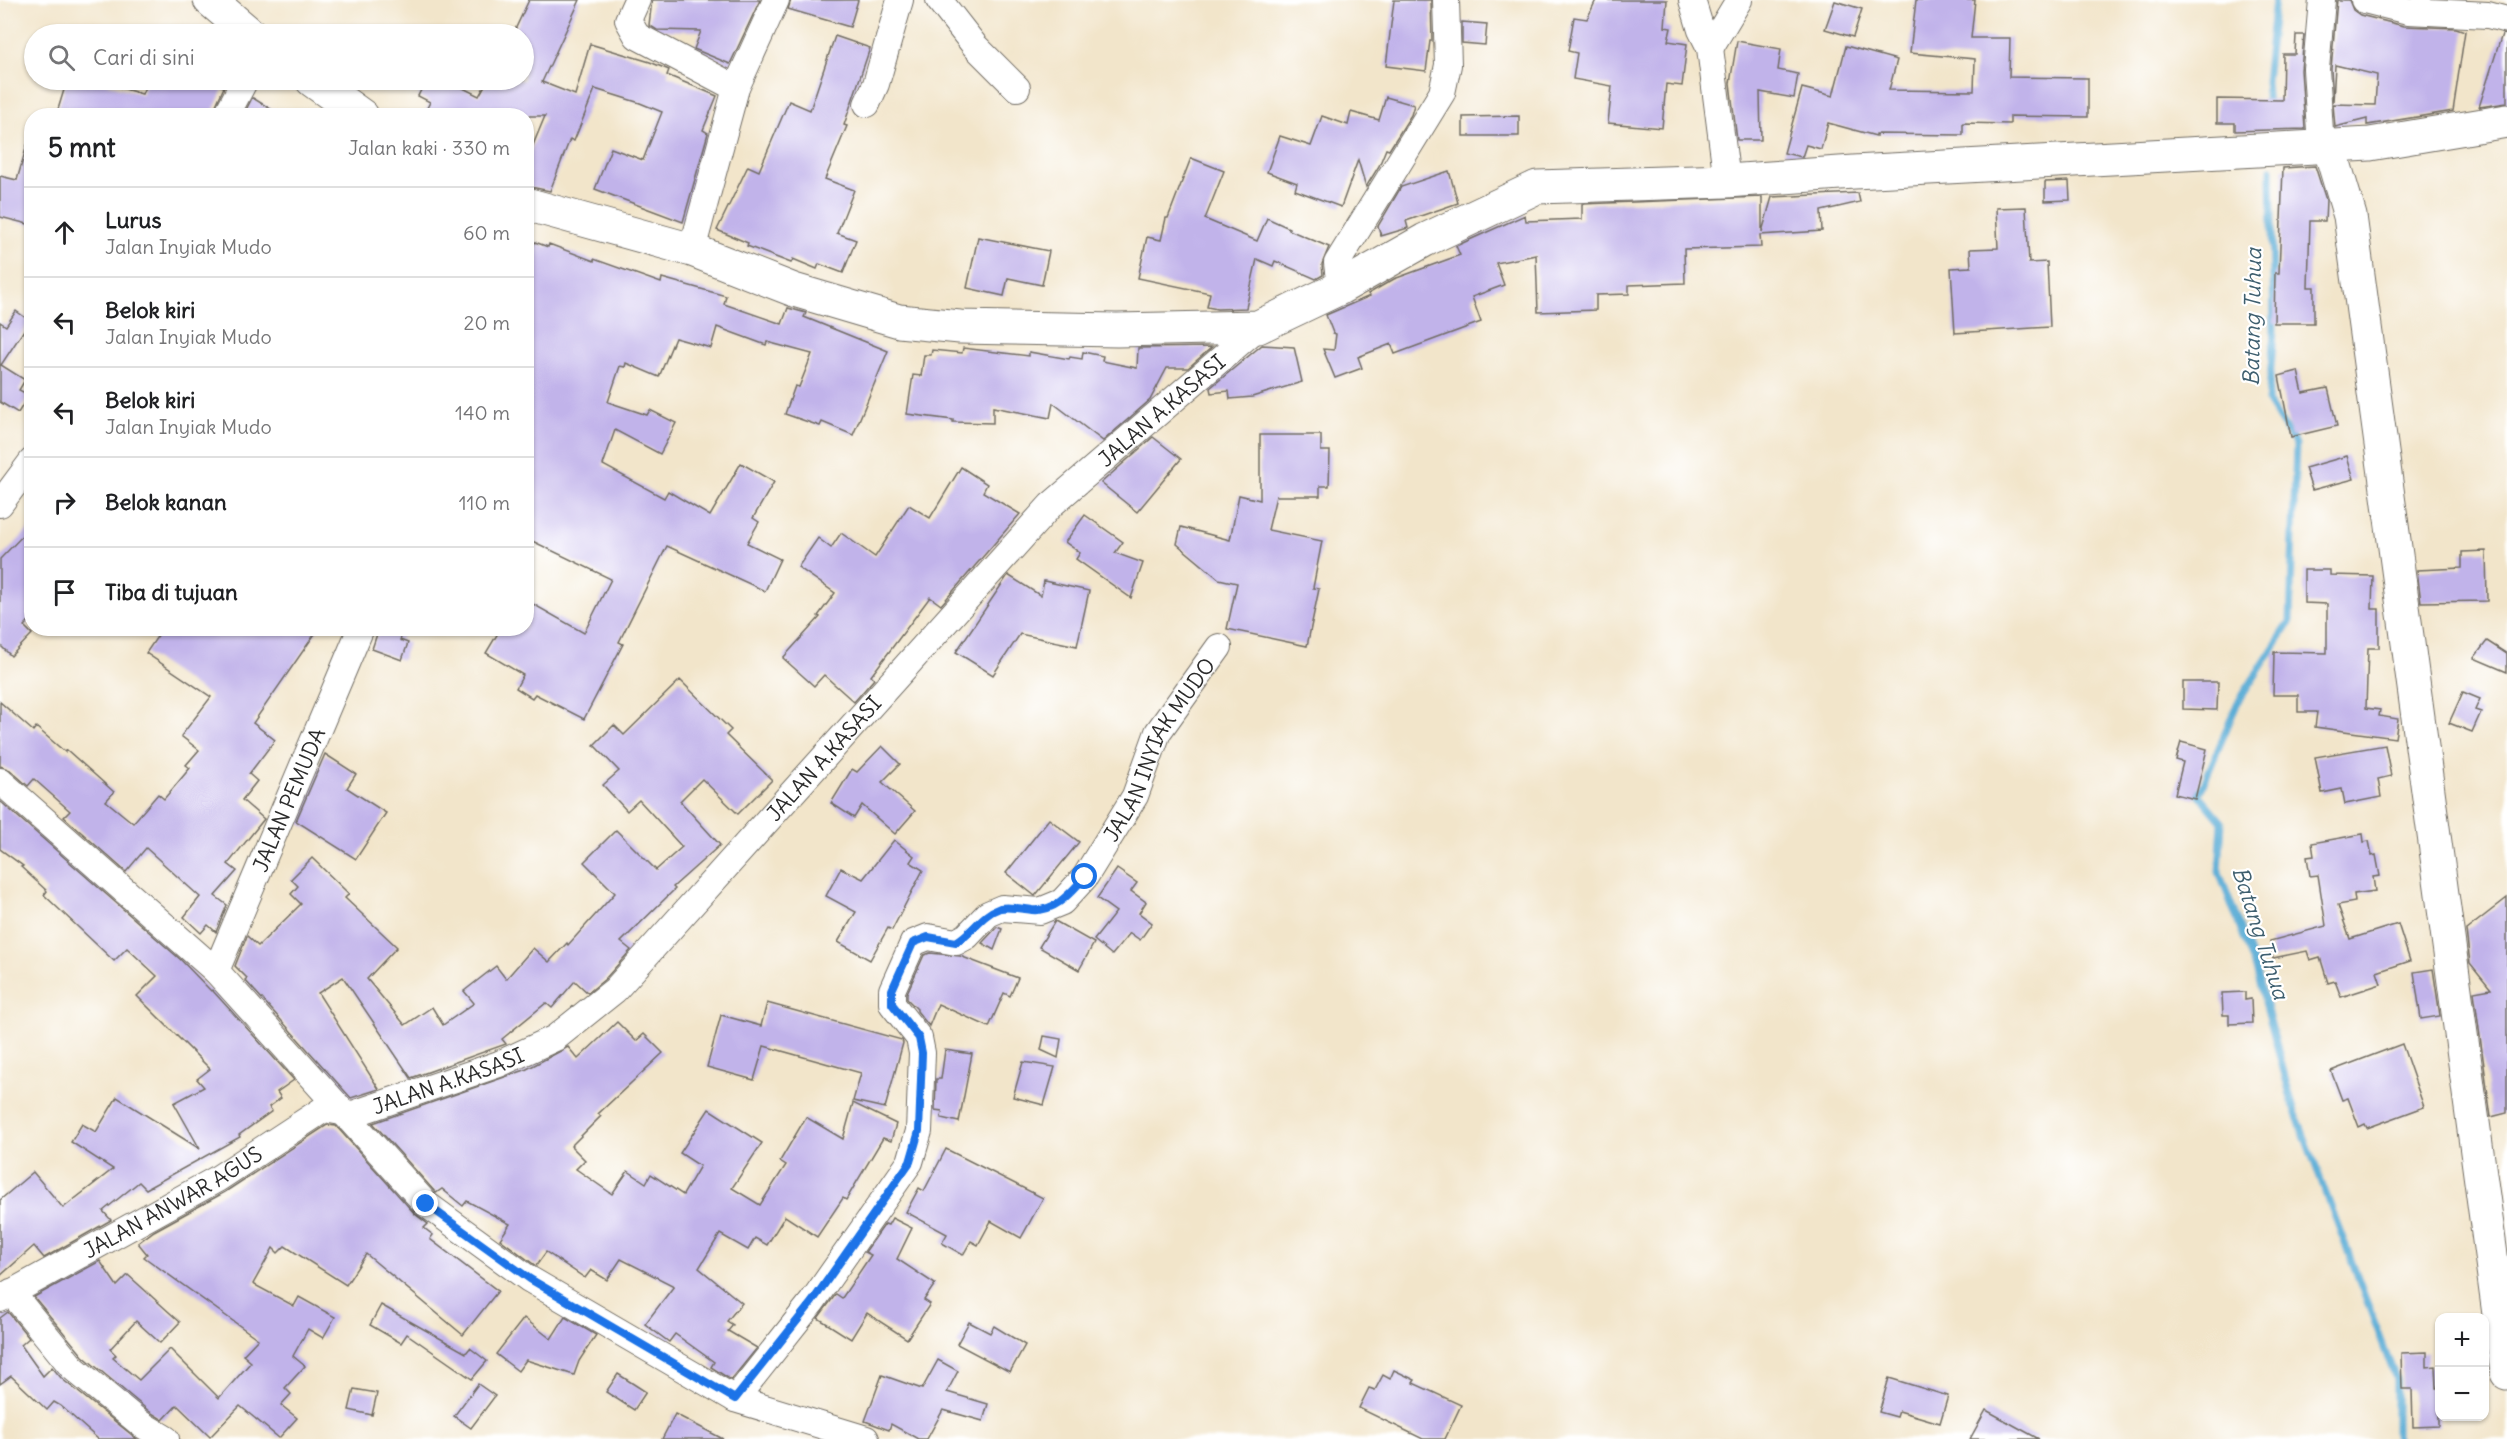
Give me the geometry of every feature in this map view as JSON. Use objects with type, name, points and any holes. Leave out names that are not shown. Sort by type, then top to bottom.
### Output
[{"type":"main road","points":[[210,0],[238,24]]},
{"type":"main road","points":[[326,90],[351,108]]},
{"type":"main road","points":[[534,211],[692,250],[794,291],[899,321],[960,327],[1106,330],[1258,327],[1340,288],[1425,240],[1537,187],[1727,182],[1854,172],[2370,144],[2507,121]]},
{"type":"main road","points":[[2329,146],[2350,216],[2507,1373]]},
{"type":"street","points":[[637,0],[628,20],[637,36],[736,88]]},
{"type":"street","points":[[692,250],[736,88],[776,0]]},
{"type":"street","points":[[867,104],[876,84],[900,0]]},
{"type":"street","points":[[939,0],[975,46],[1017,88]]},
{"type":"street","points":[[1340,288],[1337,263],[1442,93],[1448,65],[1446,0]]},
{"type":"street","points":[[1692,0],[1701,30],[1710,48],[1727,182]]},
{"type":"street","points":[[1710,48],[1739,0]]},
{"type":"street","points":[[2322,0],[2316,69],[2320,131],[2329,146]]},
{"type":"street","points":[[2364,0],[2408,11],[2488,15],[2507,20]]},
{"type":"street","points":[[230,108],[239,90]]},
{"type":"street","name":"JALAN A.KASASI","points":[[344,1112],[353,1114],[499,1064],[555,1038],[615,990],[1051,505],[1258,327]]},
{"type":"street","points":[[0,504],[24,472]]},
{"type":"street","name":"JALAN PEMUDA","points":[[216,971],[358,636]]},
{"type":"street","name":"JALAN INYIAK MUDO","points":[[735,1399],[812,1302],[910,1162],[919,1131],[922,1053],[919,1038],[892,1004],[892,990],[913,943],[928,937],[956,942],[966,936],[988,914],[1002,908],[1040,910],[1062,902],[1085,877],[1135,796],[1158,732],[1219,647]]},
{"type":"street","points":[[0,781],[216,971],[426,1204],[530,1279],[735,1399],[866,1439]]},
{"type":"street","name":"JALAN ANWAR AGUS","points":[[5,1296],[217,1179],[324,1109],[344,1112]]},
{"type":"street","points":[[5,1296],[135,1431],[166,1439]]},
{"type":"building","points":[[529,0],[580,0],[542,82],[575,95],[590,44],[650,62],[669,70],[667,75],[717,96],[703,130],[708,133],[683,222],[595,189],[611,148],[643,160],[662,112],[595,89],[574,141],[570,139],[550,191],[534,188],[534,143],[545,116],[534,116],[534,108],[427,108],[430,102],[418,96],[421,90],[467,90],[479,96],[482,90],[534,90],[534,24],[518,24]]},
{"type":"building","points":[[652,0],[760,0],[730,64],[694,49],[701,31],[657,30],[649,25]]},
{"type":"building","points":[[791,0],[858,0],[850,27],[788,9]]},
{"type":"building","points":[[1394,0],[1431,0],[1432,41],[1430,41],[1426,71],[1386,66]]},
{"type":"building","points":[[1596,0],[1667,0],[1665,27],[1671,28],[1668,41],[1687,44],[1682,86],[1666,84],[1662,128],[1608,123],[1612,86],[1573,79],[1577,53],[1568,51],[1574,17],[1587,19]]},
{"type":"building","points":[[1916,0],[1975,0],[1971,38],[2010,38],[2009,77],[2088,78],[2088,117],[2010,116],[2010,124],[1963,123],[1963,135],[1876,134],[1876,136],[1828,123],[1821,149],[1806,145],[1802,157],[1784,153],[1802,88],[1833,96],[1846,46],[1897,60],[1889,90],[1974,91],[1975,59],[1910,53]]},
{"type":"building","points":[[2337,0],[2349,0],[2353,10],[2360,15],[2404,26],[2456,28],[2465,31],[2453,111],[2367,125],[2367,119],[2335,127],[2333,104],[2375,105],[2377,75],[2335,65],[2333,102],[2331,69]]},
{"type":"building","points":[[1835,1],[1862,9],[1853,37],[1825,29]]},
{"type":"building","points":[[1462,22],[1487,24],[1485,45],[1462,43]]},
{"type":"building","points":[[2502,34],[2507,35],[2507,103],[2479,107]]},
{"type":"building","points":[[2296,35],[2304,35],[2301,70],[2305,129],[2235,131],[2235,123],[2217,123],[2217,99],[2282,100],[2283,54],[2295,54]]},
{"type":"building","points":[[835,36],[870,48],[844,125],[847,126],[825,179],[854,190],[837,233],[856,240],[843,273],[819,264],[817,269],[793,259],[791,263],[747,246],[748,243],[717,230],[748,166],[759,171],[789,101],[810,110]]},
{"type":"building","points":[[1737,41],[1781,49],[1778,70],[1798,74],[1794,98],[1760,92],[1761,140],[1737,140],[1730,83]]},
{"type":"building","points":[[64,90],[128,90],[142,94],[144,90],[223,90],[215,108],[58,108]]},
{"type":"building","points":[[1386,97],[1414,105],[1411,115],[1389,150],[1386,149],[1366,187],[1358,160],[1341,207],[1295,190],[1297,183],[1267,172],[1280,136],[1311,146],[1322,116],[1348,125],[1351,112],[1379,120]]},
{"type":"building","points":[[253,98],[269,108],[247,108]]},
{"type":"building","points":[[1519,116],[1519,136],[1463,136],[1463,117]]},
{"type":"building","points":[[24,156],[24,223],[0,217],[0,176],[17,180]]},
{"type":"building","points":[[1191,158],[1224,171],[1205,219],[1257,241],[1267,218],[1289,228],[1289,230],[1329,247],[1322,264],[1323,275],[1316,279],[1275,261],[1273,266],[1257,259],[1246,308],[1217,309],[1207,307],[1210,293],[1138,278],[1147,237],[1161,240],[1166,218],[1168,218]]},
{"type":"building","points":[[2315,166],[2326,200],[2325,221],[2310,221],[2308,287],[2314,287],[2314,323],[2274,323],[2275,273],[2279,273],[2283,168]]},
{"type":"building","points":[[1449,171],[1458,203],[1406,221],[1408,228],[1381,236],[1378,226],[1401,187]]},
{"type":"building","points":[[2069,181],[2070,200],[2045,201],[2045,182]]},
{"type":"building","points":[[1858,193],[1860,202],[1821,211],[1822,231],[1760,235],[1761,247],[1684,249],[1685,283],[1629,285],[1629,294],[1596,295],[1596,310],[1538,312],[1536,255],[1496,263],[1504,285],[1472,297],[1481,322],[1395,354],[1391,344],[1358,357],[1362,368],[1335,378],[1323,349],[1334,350],[1336,334],[1333,333],[1326,315],[1370,296],[1368,294],[1394,279],[1460,255],[1456,246],[1525,215],[1526,221],[1582,219],[1582,204],[1762,197],[1762,232],[1772,197]]},
{"type":"building","points":[[2026,207],[2029,263],[2047,262],[2050,327],[1955,333],[1951,268],[1971,267],[1970,249],[1998,248],[1996,208]]},
{"type":"building","points":[[978,237],[1049,251],[1042,285],[1008,278],[1004,296],[967,288]]},
{"type":"building","points":[[535,242],[548,247],[549,244],[661,283],[662,278],[726,296],[724,304],[782,324],[788,308],[806,313],[804,317],[888,351],[853,435],[822,422],[820,426],[785,414],[795,386],[799,387],[812,354],[767,342],[766,345],[717,327],[711,348],[675,338],[659,377],[626,363],[625,367],[620,366],[608,402],[647,415],[650,410],[676,423],[660,454],[615,430],[603,465],[664,498],[668,491],[710,516],[741,463],[774,482],[753,518],[759,522],[747,543],[780,559],[765,591],[667,546],[619,642],[623,644],[584,719],[535,694],[532,698],[516,688],[523,675],[486,653],[496,636],[534,636],[534,605],[584,633],[611,579],[534,542]]},
{"type":"building","points":[[16,311],[24,317],[24,330],[1,365],[24,379],[19,390],[24,392],[24,403],[18,413],[0,402],[0,322],[6,326]]},
{"type":"building","points":[[1262,345],[1294,347],[1302,382],[1252,397],[1230,399],[1229,391],[1211,393],[1210,388]]},
{"type":"building","points":[[1212,347],[1188,368],[1167,368],[1150,400],[1103,441],[1053,403],[1050,418],[993,407],[993,423],[953,422],[953,420],[907,414],[913,375],[921,376],[924,355],[931,355],[932,350],[962,353],[963,348],[1029,356],[1029,352],[1069,359],[1070,357],[1082,359],[1083,352],[1103,356],[1102,361],[1137,368],[1138,348]]},
{"type":"building","points":[[2298,371],[2303,393],[2328,388],[2337,426],[2291,437],[2279,376]]},
{"type":"building","points":[[1260,435],[1321,435],[1321,451],[1330,451],[1329,486],[1320,486],[1320,496],[1276,496],[1268,530],[1322,541],[1313,588],[1319,589],[1307,646],[1227,629],[1237,583],[1219,579],[1177,544],[1181,527],[1230,540],[1239,495],[1260,500]]},
{"type":"building","points":[[1153,437],[1181,459],[1137,512],[1101,483]]},
{"type":"building","points":[[2347,456],[2354,479],[2312,490],[2305,468]]},
{"type":"building","points":[[961,467],[987,484],[983,492],[1020,514],[941,605],[930,597],[871,676],[874,679],[854,702],[824,675],[814,686],[783,658],[820,617],[818,616],[835,593],[798,567],[818,538],[831,548],[841,533],[875,557],[909,505],[930,518]]},
{"type":"building","points":[[1085,515],[1123,542],[1115,553],[1143,563],[1131,598],[1076,559],[1080,553],[1065,542]]},
{"type":"building","points":[[24,534],[24,636],[30,636],[11,656],[0,645],[0,559]]},
{"type":"building","points":[[2486,551],[2487,601],[2421,602],[2417,570],[2462,568],[2462,552]]},
{"type":"building","points":[[2304,570],[2330,570],[2330,575],[2373,576],[2372,609],[2379,609],[2379,648],[2368,648],[2366,708],[2380,710],[2379,716],[2398,719],[2395,738],[2315,727],[2317,712],[2298,712],[2298,695],[2273,695],[2274,652],[2327,653],[2327,604],[2304,603]]},
{"type":"building","points":[[1008,575],[1041,596],[1044,581],[1089,591],[1077,646],[1020,634],[993,675],[956,652]]},
{"type":"building","points":[[158,636],[313,636],[253,723],[275,740],[249,774],[257,781],[242,800],[264,819],[228,864],[237,871],[215,896],[227,905],[216,932],[208,925],[201,933],[184,917],[200,897],[146,848],[126,872],[64,817],[70,811],[34,779],[28,786],[10,770],[0,766],[0,702],[33,731],[36,727],[65,752],[67,750],[114,792],[106,801],[133,823],[158,794],[164,799],[190,768],[186,765],[199,750],[181,736],[211,697],[146,653]]},
{"type":"building","points":[[376,636],[402,636],[400,640],[408,643],[402,660],[372,649]]},
{"type":"building","points":[[2487,641],[2507,654],[2507,672],[2474,658]]},
{"type":"building","points":[[680,680],[731,730],[726,735],[772,780],[738,814],[702,779],[680,801],[720,845],[673,887],[675,889],[621,942],[631,950],[605,979],[588,993],[575,981],[552,1008],[546,1003],[502,1039],[506,1044],[411,1078],[343,977],[318,993],[379,1089],[351,1098],[235,966],[247,936],[258,946],[301,904],[291,894],[298,886],[291,879],[312,858],[349,894],[345,898],[397,947],[367,979],[405,1025],[432,1007],[443,1025],[474,1003],[464,991],[496,966],[506,979],[533,948],[549,962],[567,943],[568,945],[615,893],[584,862],[616,830],[656,870],[682,847],[639,800],[627,811],[603,785],[619,771],[594,745],[614,725],[624,735]]},
{"type":"building","points":[[2183,682],[2218,682],[2217,710],[2183,709]]},
{"type":"building","points":[[2463,692],[2480,699],[2475,710],[2481,712],[2472,732],[2449,723]]},
{"type":"building","points":[[2181,742],[2207,749],[2195,799],[2175,794],[2183,762],[2176,760]]},
{"type":"building","points":[[2385,745],[2391,776],[2378,779],[2381,797],[2345,804],[2342,789],[2322,793],[2315,757]]},
{"type":"building","points":[[882,746],[900,764],[882,782],[915,811],[895,834],[862,805],[854,818],[831,803],[852,769],[857,772]]},
{"type":"building","points":[[325,754],[356,774],[347,788],[386,813],[356,859],[296,821]]},
{"type":"building","points":[[0,801],[181,960],[212,990],[294,1080],[277,1092],[281,1098],[269,1107],[272,1111],[239,1135],[240,1137],[146,1189],[139,1182],[103,1211],[111,1220],[44,1258],[34,1246],[0,1276],[0,1200],[33,1172],[63,1208],[113,1169],[71,1142],[82,1124],[96,1132],[117,1097],[200,1149],[174,1103],[204,1087],[197,1079],[210,1069],[137,996],[157,976],[127,948],[114,961],[44,895],[47,891],[21,867],[23,866],[0,849]]},
{"type":"building","points":[[1049,819],[1079,842],[1035,896],[1006,873]]},
{"type":"building","points":[[2363,834],[2364,842],[2369,841],[2372,856],[2376,855],[2380,876],[2373,877],[2375,891],[2354,894],[2355,902],[2338,905],[2350,939],[2398,924],[2410,961],[2377,972],[2381,984],[2341,997],[2335,981],[2328,983],[2320,957],[2310,960],[2307,951],[2273,958],[2270,941],[2326,926],[2318,875],[2310,876],[2307,857],[2314,856],[2312,843]]},
{"type":"building","points":[[894,840],[914,856],[910,862],[923,870],[892,930],[888,928],[870,960],[838,942],[856,912],[826,896],[841,868],[863,879]]},
{"type":"building","points":[[1117,869],[1137,883],[1131,891],[1146,902],[1139,913],[1152,923],[1140,940],[1130,933],[1112,955],[1094,940],[1116,912],[1097,898]]},
{"type":"building","points":[[2507,898],[2507,1113],[2491,1117],[2474,992],[2491,989],[2470,963],[2466,930]]},
{"type":"building","points":[[1055,921],[1094,943],[1079,970],[1039,947]]},
{"type":"building","points":[[997,927],[1002,929],[994,950],[982,943]]},
{"type":"building","points":[[930,953],[960,956],[1018,978],[1010,996],[1004,993],[989,1027],[938,1004],[929,1026],[907,999],[907,993],[924,955]]},
{"type":"building","points":[[2433,969],[2440,1016],[2421,1019],[2414,972]]},
{"type":"building","points":[[2245,992],[2245,1000],[2251,999],[2252,1023],[2229,1024],[2229,1015],[2223,1015],[2222,993]]},
{"type":"building","points":[[767,1003],[902,1040],[885,1108],[853,1101],[861,1073],[764,1046],[754,1080],[707,1067],[721,1015],[761,1026]]},
{"type":"building","points":[[617,1022],[636,1041],[644,1034],[663,1053],[598,1114],[601,1116],[571,1146],[585,1160],[576,1169],[612,1194],[628,1171],[646,1183],[651,1174],[683,1195],[700,1166],[680,1153],[709,1109],[762,1143],[732,1188],[760,1205],[786,1165],[780,1161],[806,1117],[843,1139],[853,1103],[896,1124],[891,1141],[883,1138],[846,1200],[843,1198],[817,1237],[785,1216],[767,1245],[755,1238],[748,1250],[720,1234],[699,1268],[742,1303],[727,1321],[733,1325],[728,1331],[757,1348],[731,1380],[711,1367],[714,1362],[675,1334],[669,1342],[645,1324],[674,1286],[621,1259],[607,1280],[591,1270],[585,1278],[546,1252],[536,1266],[500,1239],[510,1224],[467,1201],[463,1206],[442,1189],[436,1193],[373,1123],[525,1070],[568,1047],[578,1059]]},
{"type":"building","points":[[1044,1036],[1061,1039],[1058,1058],[1041,1050]]},
{"type":"building","points":[[2402,1044],[2424,1107],[2367,1128],[2365,1124],[2359,1127],[2348,1098],[2342,1100],[2331,1071]]},
{"type":"building","points":[[945,1050],[972,1054],[959,1122],[941,1118],[942,1111],[935,1110],[936,1079],[941,1079]]},
{"type":"building","points":[[1023,1062],[1055,1067],[1044,1105],[1013,1097]]},
{"type":"building","points":[[327,1125],[336,1126],[415,1214],[428,1224],[424,1228],[433,1235],[430,1239],[498,1291],[463,1335],[366,1254],[346,1285],[285,1246],[278,1253],[273,1248],[253,1284],[294,1306],[299,1297],[335,1317],[323,1338],[308,1329],[293,1356],[305,1366],[285,1388],[291,1394],[281,1405],[297,1418],[279,1438],[240,1406],[210,1437],[177,1405],[163,1420],[150,1412],[83,1356],[34,1297],[100,1261],[117,1286],[128,1275],[180,1322],[160,1343],[136,1321],[110,1349],[116,1355],[113,1358],[139,1380],[170,1349],[219,1398],[251,1362],[243,1355],[258,1339],[144,1257],[147,1254],[138,1243],[154,1231],[225,1192]]},
{"type":"building","points":[[946,1149],[1043,1198],[1021,1238],[991,1221],[978,1245],[971,1241],[963,1255],[942,1243],[947,1234],[906,1212],[919,1188],[924,1191]]},
{"type":"building","points":[[892,1218],[912,1228],[897,1259],[935,1284],[924,1300],[930,1304],[907,1339],[867,1313],[851,1339],[818,1318],[836,1294],[842,1298],[871,1255],[865,1252]]},
{"type":"building","points":[[381,1305],[466,1353],[470,1348],[487,1361],[472,1379],[407,1334],[401,1343],[370,1325]]},
{"type":"building","points":[[8,1312],[29,1338],[21,1345],[43,1376],[52,1367],[62,1379],[137,1439],[98,1439],[54,1402],[47,1410],[11,1376],[0,1384],[0,1318]]},
{"type":"building","points":[[565,1317],[596,1335],[579,1361],[574,1375],[526,1360],[518,1371],[496,1354],[524,1318],[551,1339]]},
{"type":"building","points":[[969,1322],[990,1333],[994,1326],[1025,1345],[1010,1372],[957,1344]]},
{"type":"building","points":[[2427,1352],[2427,1367],[2435,1366],[2435,1421],[2439,1421],[2439,1426],[2413,1427],[2412,1389],[2402,1389],[2401,1353]]},
{"type":"building","points":[[938,1360],[958,1371],[947,1392],[988,1404],[983,1421],[943,1410],[927,1439],[918,1439],[891,1424],[889,1430],[865,1421],[882,1375],[922,1389]]},
{"type":"building","points":[[1394,1370],[1415,1380],[1413,1383],[1461,1405],[1445,1439],[1423,1439],[1359,1408],[1369,1388],[1375,1390],[1383,1375],[1390,1379]]},
{"type":"building","points":[[618,1374],[646,1392],[634,1410],[606,1392]]},
{"type":"building","points":[[1889,1378],[1948,1396],[1940,1423],[1899,1411],[1897,1417],[1879,1412]]},
{"type":"building","points":[[478,1384],[495,1396],[471,1428],[454,1416]]},
{"type":"building","points":[[354,1389],[377,1393],[372,1415],[349,1410]]},
{"type":"building","points":[[1986,1410],[2039,1439],[1970,1439]]},
{"type":"building","points":[[675,1414],[723,1439],[662,1439]]},
{"type":"waterway","name":"Batang Tuhua","points":[[2268,108],[2266,81],[2275,0]]},
{"type":"waterway","name":"Batang Tuhua","points":[[2271,169],[2274,332],[2268,402],[2296,445],[2290,622],[2237,704],[2199,795],[2222,822],[2219,872],[2257,972],[2293,1106],[2396,1379],[2396,1439]]},
{"type":"route","points":[[426,1204],[530,1279],[735,1399],[812,1302],[910,1162],[919,1131],[922,1053],[919,1038],[892,1004],[892,990],[913,943],[928,937],[956,942],[966,936],[988,914],[1002,908],[1040,910],[1062,902],[1085,877]]}]
